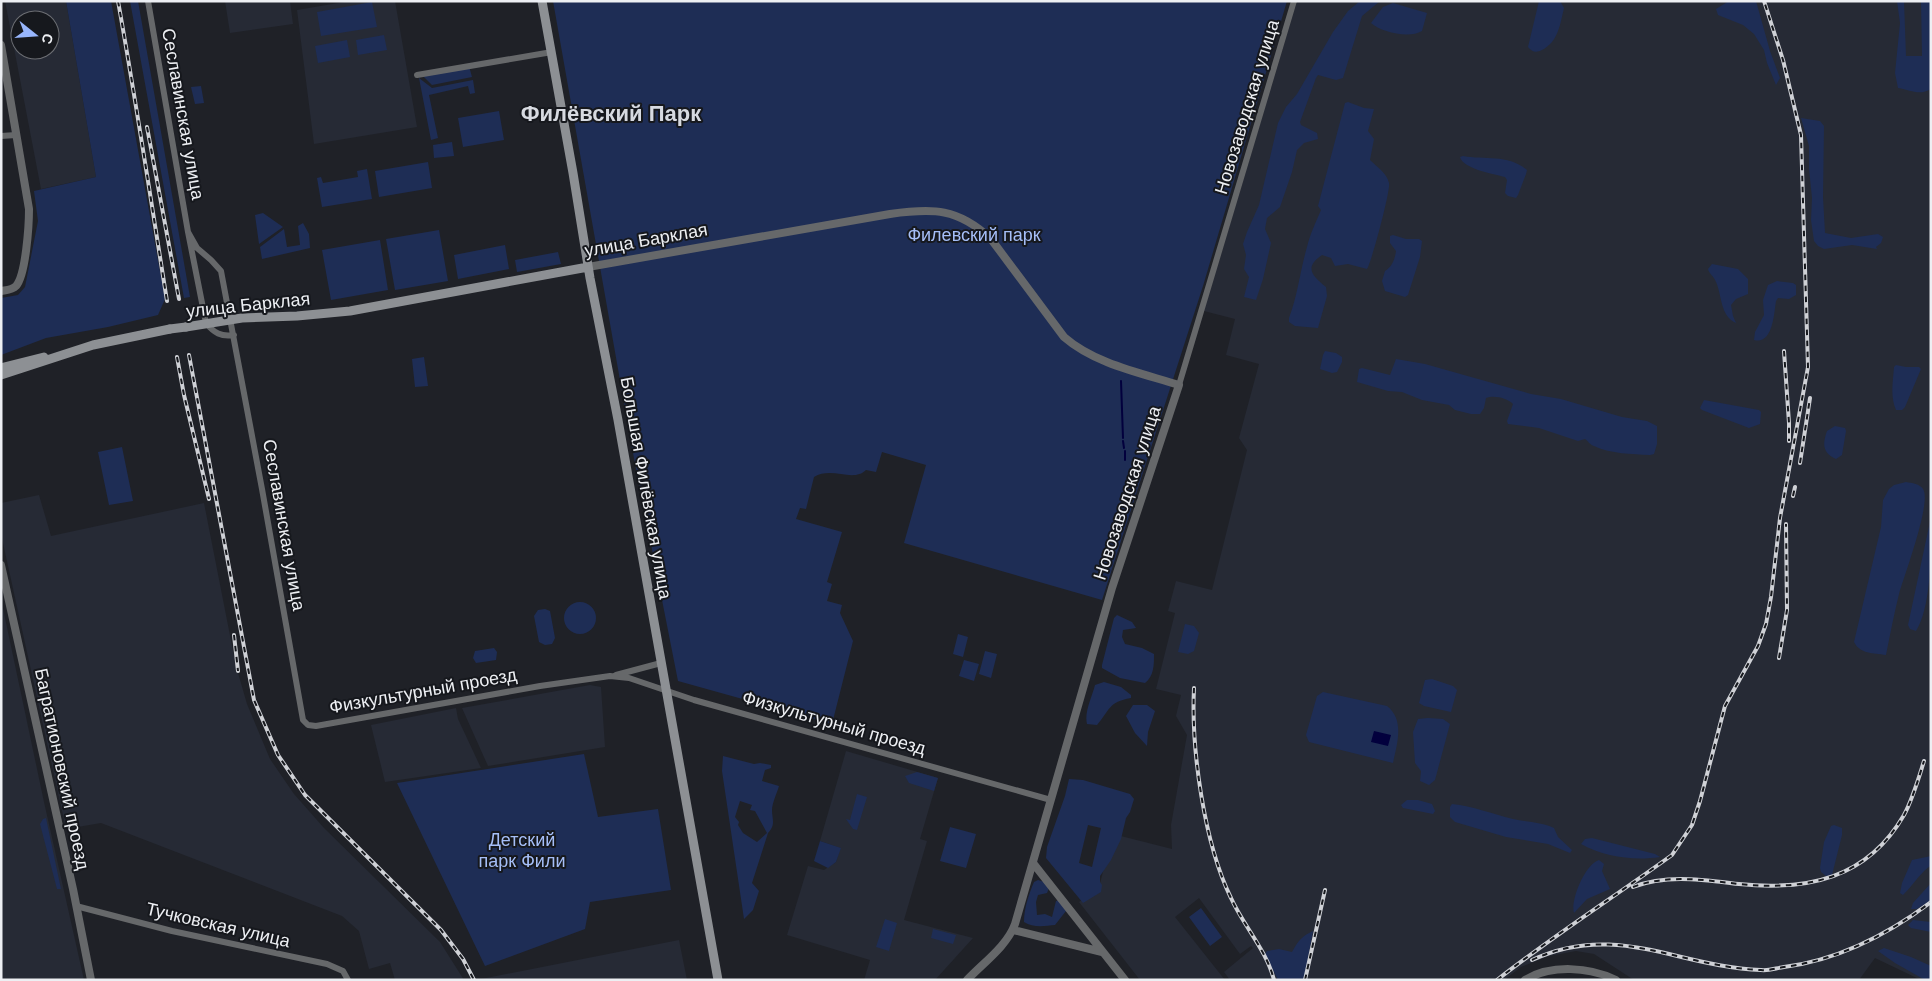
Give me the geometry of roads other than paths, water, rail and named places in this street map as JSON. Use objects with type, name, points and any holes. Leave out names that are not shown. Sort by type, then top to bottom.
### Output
[{"type":"main road","name":"Большая Филёвская улица","points":[[542,1],[588,267],[618,420],[718,980]]},
{"type":"main road","name":"улица Барклая","points":[[1,375],[101,343],[170,329],[231,319],[350,311],[588,267]]},
{"type":"main road","name":"улица Барклая","points":[[1,368],[30,359],[56,356]]},
{"type":"street","name":"Сеславинская улица","points":[[148,1],[188,232],[206,323]]},
{"type":"street","name":"Новозаводская улица","points":[[966,980],[1003,944],[1013,930],[1112,588],[1179,385],[1294,1]]},
{"type":"street","points":[[1,45],[29,209],[25,255],[18,282],[12,289],[1,290]]},
{"type":"street","points":[[417,75],[552,52]]},
{"type":"street","points":[[1,136],[16,135]]},
{"type":"street","name":"улица Барклая","points":[[588,267],[890,214],[928,209],[936,210],[965,220],[980,228],[991,239],[1064,337],[1074,345],[1097,358],[1179,385]]},
{"type":"street","name":"Сеславинская улица","points":[[188,232],[197,248],[212,260],[221,271],[303,720]]},
{"type":"street","points":[[206,323],[217,334],[223,336],[234,335]]},
{"type":"street","name":"Багратионовский проезд","points":[[1,565],[76,906],[90,980]]},
{"type":"street","name":"Физкультурный проезд","points":[[303,720],[308,726],[316,726],[530,687],[610,676],[661,663]]},
{"type":"street","name":"Физкультурный проезд","points":[[610,676],[640,680],[694,700],[1051,800]]},
{"type":"street","points":[[1033,862],[1125,980]]},
{"type":"street","name":"Тучковская улица","points":[[76,906],[172,931],[327,964],[343,971],[348,980]]},
{"type":"street","points":[[1013,930],[1102,952]]},
{"type":"street","points":[[1526,980],[1555,969],[1590,971],[1616,980]]},
{"type":"waterway","points":[[1121,381],[1123,438]]},
{"type":"waterway","points":[[1123,441],[1124,448]]},
{"type":"waterway","points":[[1125,451],[1125,460]]},
{"type":"railway","points":[[118,1],[167,301]]},
{"type":"railway","points":[[1497,980],[1672,855],[1692,825],[1725,706],[1758,646],[1766,624],[1780,518],[1808,367],[1801,135],[1783,60],[1764,1]]},
{"type":"railway","points":[[147,127],[179,299]]},
{"type":"railway","points":[[1784,351],[1789,441]]},
{"type":"railway","points":[[189,355],[254,700],[278,755],[305,795],[441,930],[463,959],[474,980]]},
{"type":"railway","points":[[177,357],[184,395],[209,499]]},
{"type":"railway","points":[[1800,463],[1810,398]]},
{"type":"railway","points":[[1793,496],[1795,487]]},
{"type":"railway","points":[[1779,658],[1787,610],[1786,524]]},
{"type":"railway","points":[[234,635],[238,671]]},
{"type":"railway","points":[[1194,688],[1197,767],[1213,851],[1231,898],[1266,959],[1274,980]]},
{"type":"railway","points":[[1633,887],[1659,880],[1672,879],[1764,886],[1788,885],[1811,882],[1833,876],[1853,867],[1872,854],[1889,837],[1907,809],[1924,761]]},
{"type":"railway","points":[[1305,980],[1325,890]]},
{"type":"railway","points":[[1532,960],[1563,949],[1592,945],[1619,945],[1731,967],[1770,970],[1804,964],[1843,952],[1897,925],[1931,902]]},
{"type":"district","name":"Филёвский Парк","points":[[611,113]]},
{"type":"park label","name":"Филевский парк","points":[[974,235]]},
{"type":"park label","name":"Детский парк Фили","points":[[522,850]]}]
